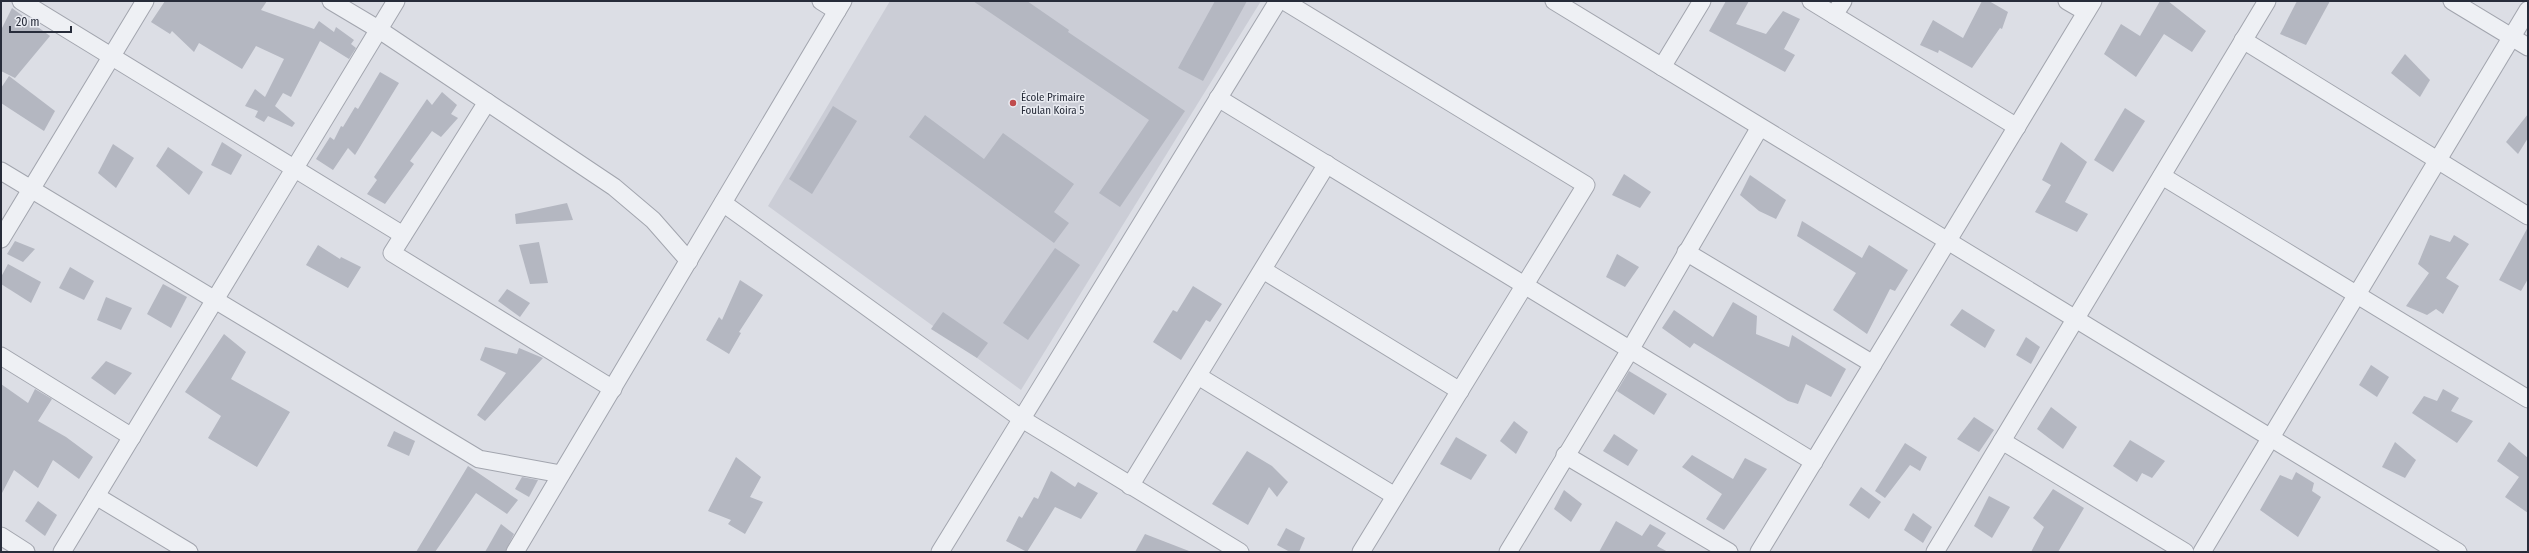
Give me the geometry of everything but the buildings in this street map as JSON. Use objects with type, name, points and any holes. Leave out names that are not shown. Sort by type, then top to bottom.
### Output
[{"type":"street","points":[[21,1],[403,235]]},
{"type":"street","points":[[1,239],[145,1]]},
{"type":"street","points":[[331,1],[378,29],[614,187],[653,220],[689,261]]},
{"type":"street","points":[[62,552],[396,1]]},
{"type":"street","points":[[515,552],[840,6],[821,1]]},
{"type":"street","points":[[940,552],[1278,1]]},
{"type":"street","points":[[1284,1],[1586,185],[1361,552]]},
{"type":"street","points":[[1554,1],[2458,552]]},
{"type":"street","points":[[1662,67],[1702,1]]},
{"type":"street","points":[[1811,1],[1838,8],[2017,127]]},
{"type":"street","points":[[1759,552],[2089,7],[2067,1]]},
{"type":"street","points":[[1940,550],[2002,441],[2267,1]]},
{"type":"street","points":[[2452,1],[2528,47]]},
{"type":"street","points":[[2202,552],[2528,10]]},
{"type":"street","points":[[2243,40],[2528,216]]},
{"type":"street","points":[[1218,98],[1814,462]]},
{"type":"street","points":[[487,102],[392,253],[613,389]]},
{"type":"street","points":[[1508,552],[1565,455],[1630,350],[1760,127]]},
{"type":"street","points":[[1130,486],[1327,164]]},
{"type":"street","points":[[1,171],[479,459],[561,474]]},
{"type":"street","points":[[2162,176],[2528,399]]},
{"type":"street","points":[[724,202],[1022,419],[1240,552]]},
{"type":"street","points":[[1686,252],[1873,364]]},
{"type":"street","points":[[1263,270],[1460,390]]},
{"type":"street","points":[[1,356],[132,437]]},
{"type":"street","points":[[1198,376],[1395,496]]},
{"type":"street","points":[[2002,441],[2185,552]]},
{"type":"street","points":[[1565,455],[1728,552]]},
{"type":"street","points":[[96,496],[189,552]]},
{"type":"street","points":[[1,536],[26,552]]},
{"type":"shaded area","name":"École Primaire Foulan Koira 5","points":[[890,1],[1261,1],[1021,390],[768,206]]},
{"type":"place","name":"École Primaire Foulan Koira 5","points":[[1013,103]]}]
